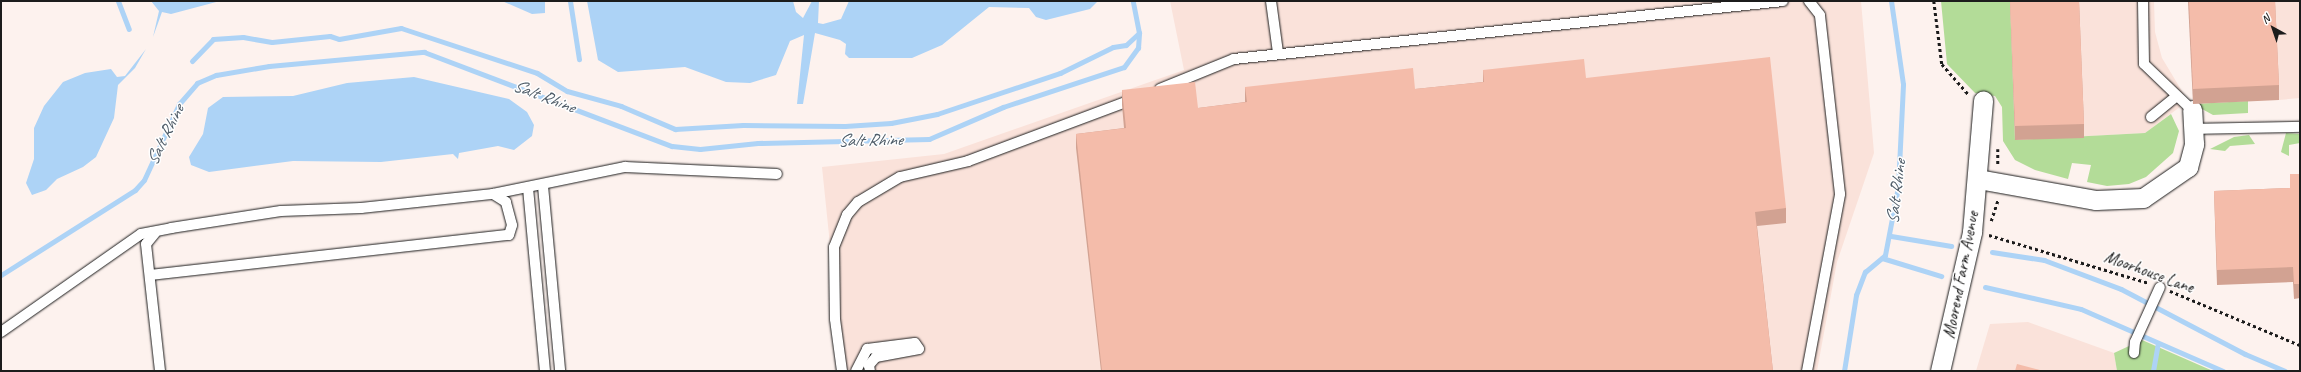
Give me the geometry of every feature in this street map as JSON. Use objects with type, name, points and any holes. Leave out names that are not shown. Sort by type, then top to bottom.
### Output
[{"type":"street","name":"Moorend Farm Avenue","points":[[1940,371],[1966,263],[1978,178],[1983,100]]},
{"type":"street","points":[[1978,178],[2096,200],[2143,198],[2188,167],[2194,144],[2192,110]]},
{"type":"lane","points":[[1271,1],[1278,53]]},
{"type":"lane","points":[[842,371],[835,319],[834,247],[847,215],[858,202],[900,177],[968,161],[1146,95],[1234,59],[1278,53],[1783,1]]},
{"type":"lane","points":[[1807,371],[1840,194],[1820,15],[1809,1]]},
{"type":"lane","points":[[2143,1],[2144,64],[2192,110]]},
{"type":"lane","points":[[2151,117],[2178,96]]},
{"type":"lane","points":[[2193,130],[2300,127]]},
{"type":"lane","points":[[1,332],[92,266],[141,234],[156,233],[260,213],[361,208],[493,194],[542,186],[640,166],[777,174]]},
{"type":"lane","points":[[542,186],[560,371]]},
{"type":"lane","points":[[528,188],[546,371]]},
{"type":"lane","points":[[150,275],[509,235],[512,225],[506,202],[493,194]]},
{"type":"lane","points":[[156,233],[146,244],[160,371]]},
{"type":"lane","points":[[2134,353],[2135,342],[2158,290]]},
{"type":"lane","points":[[856,371],[867,349],[915,343],[919,349],[876,357],[869,365],[870,371]]},
{"type":"path","name":"Moorhouse Lane","points":[[1986,234],[2158,290],[2300,345]]},
{"type":"shaded area","points":[[1170,1],[1861,1],[1874,153],[1837,262],[1817,371],[843,371],[822,167],[944,154],[1184,70]]},
{"type":"shaded area","points":[[2010,1],[2154,1],[2155,32],[2162,58],[2188,101],[2145,133],[2015,140]]},
{"type":"shaded area","points":[[2188,1],[2300,1],[2300,98],[2279,100]]},
{"type":"shaded area","points":[[2028,322],[2114,353],[2117,371],[1976,371],[1990,324]]},
{"type":"green space","points":[[1941,1],[2010,1],[2015,140],[2145,133],[2171,114],[2179,131],[2173,153],[2146,177],[2129,184],[2107,186],[2087,182],[2091,165],[2072,163],[2068,179],[2035,170],[2015,160],[2003,141],[2002,107],[1995,96],[1975,93],[1947,64]]},
{"type":"green space","points":[[2248,101],[2248,113],[2213,115],[2193,104]]},
{"type":"green space","points":[[2286,133],[2300,134],[2300,143],[2289,145],[2289,156],[2281,152]]},
{"type":"green space","points":[[2249,135],[2255,144],[2230,146],[2225,151],[2210,149],[2234,137]]},
{"type":"green space","points":[[2142,340],[2213,371],[2117,371],[2114,353]]},
{"type":"water","points":[[151,1],[220,1],[171,14],[162,12],[153,37],[159,11]]},
{"type":"water","points":[[502,1],[545,1],[545,13],[532,14]]},
{"type":"water","points":[[587,1],[793,1],[796,12],[803,18],[812,1],[819,1],[818,23],[823,24],[841,19],[849,1],[1098,1],[1090,9],[1046,20],[1036,17],[1029,8],[989,7],[942,45],[912,58],[849,58],[845,54],[846,44],[840,40],[815,33],[803,104],[797,104],[804,35],[790,41],[776,75],[750,83],[726,82],[685,67],[618,72],[598,60]]},
{"type":"water","points":[[146,49],[135,68],[118,85],[114,118],[96,157],[83,167],[57,179],[46,190],[32,195],[26,183],[34,159],[34,128],[44,106],[63,82],[85,73],[111,69],[117,77],[125,76]]},
{"type":"water","points":[[414,77],[509,99],[527,112],[534,125],[532,136],[514,150],[498,146],[459,153],[458,159],[453,154],[381,162],[293,161],[209,172],[191,165],[189,157],[203,134],[208,108],[223,97],[293,96],[347,83]]},
{"type":"building","points":[[2010,1],[2079,1],[2084,124],[2015,126]]},
{"type":"building","points":[[2189,1],[2275,1],[2279,85],[2193,89]]},
{"type":"building","points":[[1770,57],[1786,208],[1755,212],[1773,371],[1102,371],[1076,134],[1126,128],[1122,90],[1195,82],[1198,108],[1247,102],[1245,87],[1413,68],[1415,89],[1484,82],[1483,70],[1584,59],[1586,78]]},
{"type":"building","points":[[2290,174],[2300,174],[2300,284],[2294,284],[2293,267],[2217,270],[2214,191],[2290,188]]},
{"type":"building","points":[[2017,364],[2044,371],[2015,371]]},
{"type":"waterway","points":[[118,1],[129,29]]},
{"type":"waterway","points":[[570,1],[579,59]]},
{"type":"waterway","name":"Salt Rhine","points":[[192,61],[213,39],[243,37],[272,42],[330,36],[339,39],[401,28],[537,73],[567,91],[621,106],[675,129],[743,125],[845,126],[891,123],[937,114],[1060,73],[1113,47],[1126,45],[1139,33],[1133,1]]},
{"type":"waterway","name":"Salt Rhine","points":[[1844,371],[1856,295],[1865,272],[1885,255],[1898,187],[1903,84],[1891,1]]},
{"type":"waterway","name":"Salt Rhine","points":[[1,275],[135,190],[144,180],[179,104],[197,83],[216,75],[269,66],[424,52],[672,146],[700,149],[758,143],[929,139],[1003,107],[1124,67],[1138,48],[1139,33]]},
{"type":"waterway","points":[[1891,236],[1951,246]]},
{"type":"waterway","points":[[1992,252],[2044,260],[2121,289],[2245,354],[2285,371]]},
{"type":"waterway","points":[[1882,258],[1941,276]]},
{"type":"waterway","points":[[1985,287],[2081,309],[2223,371]]},
{"type":"waterway","points":[[2153,371],[2158,343]]}]
